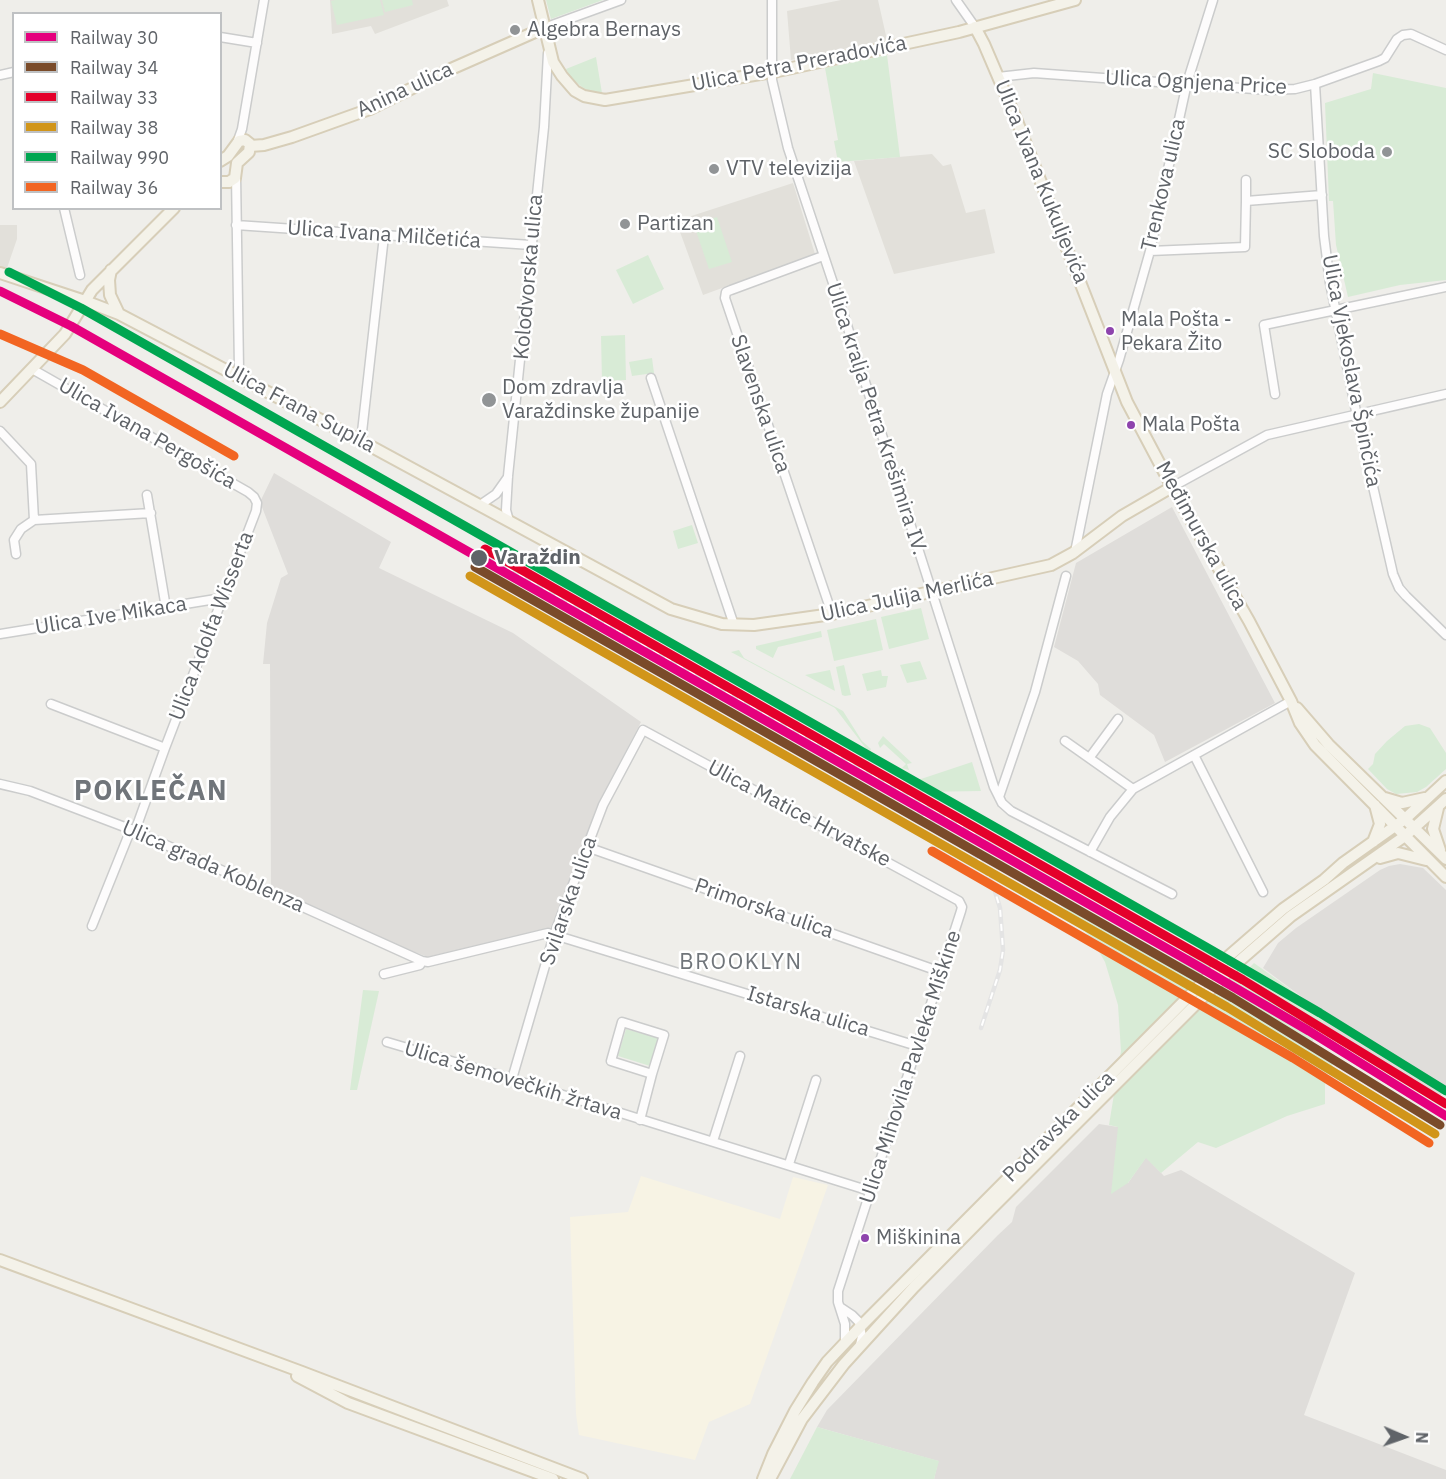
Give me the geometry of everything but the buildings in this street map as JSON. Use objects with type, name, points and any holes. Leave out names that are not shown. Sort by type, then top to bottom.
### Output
[{"type":"main road","name":"Ulica Petra Preradovića","points":[[538,0],[553,62],[568,84],[584,96],[615,99],[772,73],[975,27],[1075,0]]},
{"type":"main road","name":"Ulica Ivana Kukuljevića","points":[[975,27],[998,76],[1062,239],[1088,298],[1114,369]]},
{"type":"main road","name":"Anina ulica","points":[[246,145],[264,145],[292,137],[370,109],[451,69],[544,28]]},
{"type":"main road","points":[[222,160],[246,145]]},
{"type":"main road","points":[[223,182],[232,180],[236,174],[238,160],[246,145]]},
{"type":"main road","points":[[1,399],[65,334],[85,301],[112,270],[172,210]]},
{"type":"main road","points":[[112,270],[109,280],[110,295],[119,314]]},
{"type":"main road","name":"Ulica Frana Supila","points":[[0,273],[119,314],[509,521]]},
{"type":"main road","name":"Međimurska ulica","points":[[1114,369],[1127,402],[1172,487],[1249,621],[1292,701],[1300,723],[1315,745],[1401,823],[1414,828],[1444,857]]},
{"type":"main road","name":"Ulica Julija Merlića","points":[[509,521],[626,586],[681,613],[711,622],[754,625],[832,614],[1051,565],[1075,552],[1122,516],[1172,487]]},
{"type":"main road","name":"Podravska ulica","points":[[772,1479],[777,1455],[795,1411],[813,1382],[845,1342],[1230,956],[1283,909],[1401,823],[1446,781]]},
{"type":"main road","points":[[1373,842],[1380,824],[1378,800],[1402,803],[1431,796]]},
{"type":"main road","points":[[1442,802],[1433,822],[1433,829],[1444,857]]},
{"type":"main road","name":"Podravska ulica","points":[[777,1455],[820,1393],[861,1345],[990,1210],[1237,963],[1290,916],[1405,836],[1442,802]]},
{"type":"main road","name":"Međimurska ulica","points":[[1401,823],[1405,836],[1446,877]]},
{"type":"main road","points":[[1373,859],[1403,854],[1431,863]]},
{"type":"main road","points":[[0,1260],[582,1479]]},
{"type":"main road","points":[[262,1358],[348,1402],[553,1479]]},
{"type":"main road","points":[[761,1479],[777,1455]]},
{"type":"street","points":[[246,145],[242,129],[264,0]]},
{"type":"street","points":[[544,28],[621,0]]},
{"type":"street","name":"Ulica kralja Petra Krešimira IV.","points":[[772,0],[772,73],[788,148],[999,797]]},
{"type":"street","name":"Ulica Ivana Kukuljevića","points":[[956,0],[975,27]]},
{"type":"street","name":"Trenkova ulica","points":[[1114,369],[1119,360],[1150,251],[1187,83],[1213,0]]},
{"type":"street","name":"Ulica Ognjena Price","points":[[998,76],[1034,73],[1268,90],[1295,89],[1379,61],[1385,58],[1397,39],[1403,35],[1411,34],[1446,50]]},
{"type":"street","points":[[222,37],[257,43]]},
{"type":"street","name":"Kolodvorska ulica","points":[[509,521],[506,510],[508,476],[524,338],[545,114],[548,45]]},
{"type":"street","name":"Ulica Vjekoslava Špinčića","points":[[1315,84],[1324,236],[1336,311],[1394,574],[1399,588],[1446,635]]},
{"type":"street","points":[[236,174],[239,369],[237,375]]},
{"type":"street","points":[[1150,251],[1245,247],[1246,180]]},
{"type":"street","points":[[223,182],[236,193]]},
{"type":"street","points":[[1246,201],[1322,195]]},
{"type":"street","points":[[64,210],[80,275]]},
{"type":"street","name":"Ulica Ivana Milčetića","points":[[236,225],[531,245]]},
{"type":"street","points":[[361,441],[384,236]]},
{"type":"street","name":"Slavenska ulica","points":[[823,256],[730,290],[726,292],[725,298],[832,614]]},
{"type":"street","points":[[1275,394],[1264,325],[1446,287]]},
{"type":"street","name":"Ulica Ivana Pergošića","points":[[32,369],[248,492],[257,503]]},
{"type":"street","points":[[1075,552],[1114,369]]},
{"type":"street","points":[[651,378],[734,625]]},
{"type":"street","points":[[1172,487],[1267,435],[1446,394]]},
{"type":"street","points":[[0,431],[31,464],[34,520]]},
{"type":"street","points":[[480,505],[496,495],[508,476]]},
{"type":"street","points":[[147,495],[166,608]]},
{"type":"street","name":"Ulica Adolfa Wisserta","points":[[92,926],[165,748],[256,511],[257,503]]},
{"type":"street","points":[[16,554],[14,540],[21,529],[34,520],[151,513]]},
{"type":"street","points":[[1066,576],[1035,692],[999,797],[1011,811],[1172,894]]},
{"type":"street","name":"Ulica Ive Mikaca","points":[[0,634],[222,598]]},
{"type":"street","points":[[1090,852],[1110,817],[1133,789],[1292,701]]},
{"type":"street","name":"Ulica Adolfa Wisserta","points":[[51,704],[165,748]]},
{"type":"street","points":[[1090,757],[1118,719]]},
{"type":"street","name":"Svilarska ulica","points":[[512,1079],[554,935],[587,847],[603,805],[643,730]]},
{"type":"street","name":"Ulica Matice Hrvatske","points":[[643,730],[954,899]]},
{"type":"street","points":[[1065,741],[1133,789]]},
{"type":"street","points":[[1194,755],[1263,892]]},
{"type":"street","name":"Ulica grada Koblenza","points":[[0,784],[30,791],[133,830],[422,961]]},
{"type":"street","name":"Primorska ulica","points":[[587,847],[941,972]]},
{"type":"street","name":"Ulica Mihovila Pavleka Miškine","points":[[845,1342],[846,1324],[837,1298],[840,1283],[962,907],[954,899]]},
{"type":"street","name":"Istarska ulica","points":[[384,974],[420,965],[422,961],[428,962],[548,933],[917,1046]]},
{"type":"street","name":"Ulica šemovečkih žrtava","points":[[640,1120],[664,1035],[622,1022],[611,1061],[652,1074]]},
{"type":"street","name":"Ulica šemovečkih žrtava","points":[[387,1042],[789,1164],[870,1191]]},
{"type":"street","points":[[713,1142],[740,1056]]},
{"type":"street","points":[[789,1164],[816,1080]]},
{"type":"street","points":[[839,1307],[852,1315],[861,1326],[861,1345]]},
{"type":"street","points":[[852,1315],[874,1313]]},
{"type":"shaded area","points":[[330,0],[447,0],[449,6],[375,34],[371,26],[332,34]]},
{"type":"shaded area","points":[[841,0],[878,0],[887,40],[791,60],[787,11]]},
{"type":"shaded area","points":[[932,154],[943,166],[951,164],[966,213],[985,209],[995,253],[894,274],[854,161]]},
{"type":"shaded area","points":[[793,183],[815,254],[703,295],[676,221]]},
{"type":"shaded area","points":[[0,225],[17,225],[17,239],[7,268],[0,266]]},
{"type":"shaded area","points":[[274,473],[391,542],[379,568],[513,633],[641,722],[597,806],[554,927],[428,957],[376,937],[271,889],[270,664],[263,664],[267,623],[281,578],[288,574],[260,502]]},
{"type":"shaded area","points":[[1172,507],[1275,703],[1165,762],[1154,735],[1100,695],[1098,684],[1078,661],[1054,647],[1076,563]]},
{"type":"shaded area","points":[[1400,864],[1423,868],[1446,890],[1446,1087],[1438,1100],[1320,1026],[1326,1015],[1263,968],[1278,943],[1296,928],[1380,870]]},
{"type":"shaded area","points":[[1099,1124],[1118,1127],[1128,1183],[1146,1157],[1164,1176],[1181,1170],[1355,1273],[1304,1415],[1446,1470],[1446,1479],[934,1479],[938,1461],[817,1427],[827,1410],[1012,1222],[1016,1207]]},
{"type":"shaded area","points":[[641,1176],[780,1219],[793,1177],[828,1185],[750,1404],[709,1422],[695,1460],[579,1435],[576,1414],[570,1217],[628,1212]]},
{"type":"green space","points":[[380,0],[384,15],[337,25],[331,1]]},
{"type":"green space","points":[[382,0],[412,0],[413,5],[385,12]]},
{"type":"green space","points":[[546,0],[603,0],[551,19]]},
{"type":"green space","points":[[887,55],[900,157],[838,162],[834,141],[838,140],[825,68]]},
{"type":"green space","points":[[596,57],[602,93],[589,91],[582,87],[571,78],[566,69]]},
{"type":"green space","name":"SC Sloboda","points":[[1373,73],[1446,88],[1446,280],[1400,285],[1348,297],[1336,245],[1333,201],[1329,201],[1325,103],[1371,89]]},
{"type":"green space","points":[[717,217],[732,262],[709,269],[694,225]]},
{"type":"green space","points":[[648,255],[664,289],[633,304],[616,270]]},
{"type":"green space","points":[[625,335],[626,380],[602,381],[601,336]]},
{"type":"green space","points":[[652,358],[654,373],[632,376],[629,362]]},
{"type":"green space","points":[[692,525],[698,543],[678,549],[673,531]]},
{"type":"green space","points":[[921,608],[929,639],[889,649],[881,617]]},
{"type":"green space","points":[[876,619],[883,650],[834,661],[827,630]]},
{"type":"green space","points":[[821,631],[822,637],[778,647],[773,658],[756,649],[756,646]]},
{"type":"green space","points":[[739,650],[744,658],[843,711],[862,741],[871,749],[870,752],[889,769],[891,767],[902,777],[907,777],[909,783],[972,762],[981,791],[920,792],[874,759],[835,708],[731,652]]},
{"type":"green space","points":[[920,661],[927,679],[907,683],[900,665]]},
{"type":"green space","points":[[844,665],[851,695],[845,696],[842,695],[836,667]]},
{"type":"green space","points":[[830,670],[835,691],[805,675]]},
{"type":"green space","points":[[881,670],[882,676],[888,676],[886,687],[867,691],[862,674]]},
{"type":"green space","points":[[1419,724],[1430,728],[1446,753],[1446,769],[1417,792],[1396,794],[1387,789],[1368,769],[1373,764],[1375,754],[1387,741],[1405,726]]},
{"type":"green space","points":[[883,736],[912,763],[907,764],[909,770],[902,768],[906,764],[884,744],[880,748],[878,743]]},
{"type":"green space","points":[[1049,893],[1173,965],[1200,948],[1244,973],[1254,963],[1326,1015],[1311,1044],[1336,1059],[1325,1078],[1325,1104],[1287,1116],[1216,1148],[1198,1142],[1161,1173],[1146,1158],[1128,1183],[1111,1194],[1118,1127],[1109,1125],[1121,1051],[1118,1005],[1105,962],[1094,943]]},
{"type":"green space","points":[[363,990],[379,991],[357,1090],[350,1090]]},
{"type":"green space","points":[[626,1029],[658,1038],[650,1066],[618,1056]]},
{"type":"green space","points":[[817,1427],[939,1461],[934,1479],[790,1479]]},
{"type":"railway","points":[[482,554],[937,811],[1025,868]]},
{"type":"railway","points":[[912,808],[968,847],[983,865],[993,885],[1000,908],[1003,950],[1000,970],[981,1028]]},
{"type":"rail line","name":"990","points":[[9,272],[81,308],[1206,947],[1320,1013],[1446,1091]]},
{"type":"rail line","name":"30","points":[[0,291],[71,326],[1196,965],[1309,1031],[1446,1116]]},
{"type":"rail line","name":"36","points":[[0,334],[83,370],[234,456]]},
{"type":"rail line","name":"33","points":[[485,549],[1243,980],[1446,1104]]},
{"type":"rail line","name":"34","points":[[475,567],[1233,998],[1440,1125]]},
{"type":"rail line","name":"38","points":[[470,576],[1227,1007],[1435,1134]]},
{"type":"rail line","name":"36","points":[[932,851],[1293,1058],[1429,1143]]},
{"type":"place","name":"Algebra Bernays","points":[[515,30]]},
{"type":"place","name":"SC Sloboda","points":[[1387,152]]},
{"type":"place","name":"VTV televizija","points":[[714,169]]},
{"type":"place","name":"Partizan","points":[[625,224]]},
{"type":"place","name":"Mala Pošta - Pekara Žito","points":[[1110,331]]},
{"type":"place","name":"Dom zdravlja Varaždinske županije","points":[[489,400]]},
{"type":"place","name":"Mala Pošta","points":[[1131,425]]},
{"type":"place","name":"Varaždin","points":[[479,558]]},
{"type":"place","name":"Miškinina","points":[[865,1238]]},
{"type":"district","name":"POKLEČAN","points":[[151,792]]},
{"type":"district","name":"BROOKLYN","points":[[741,963]]}]
